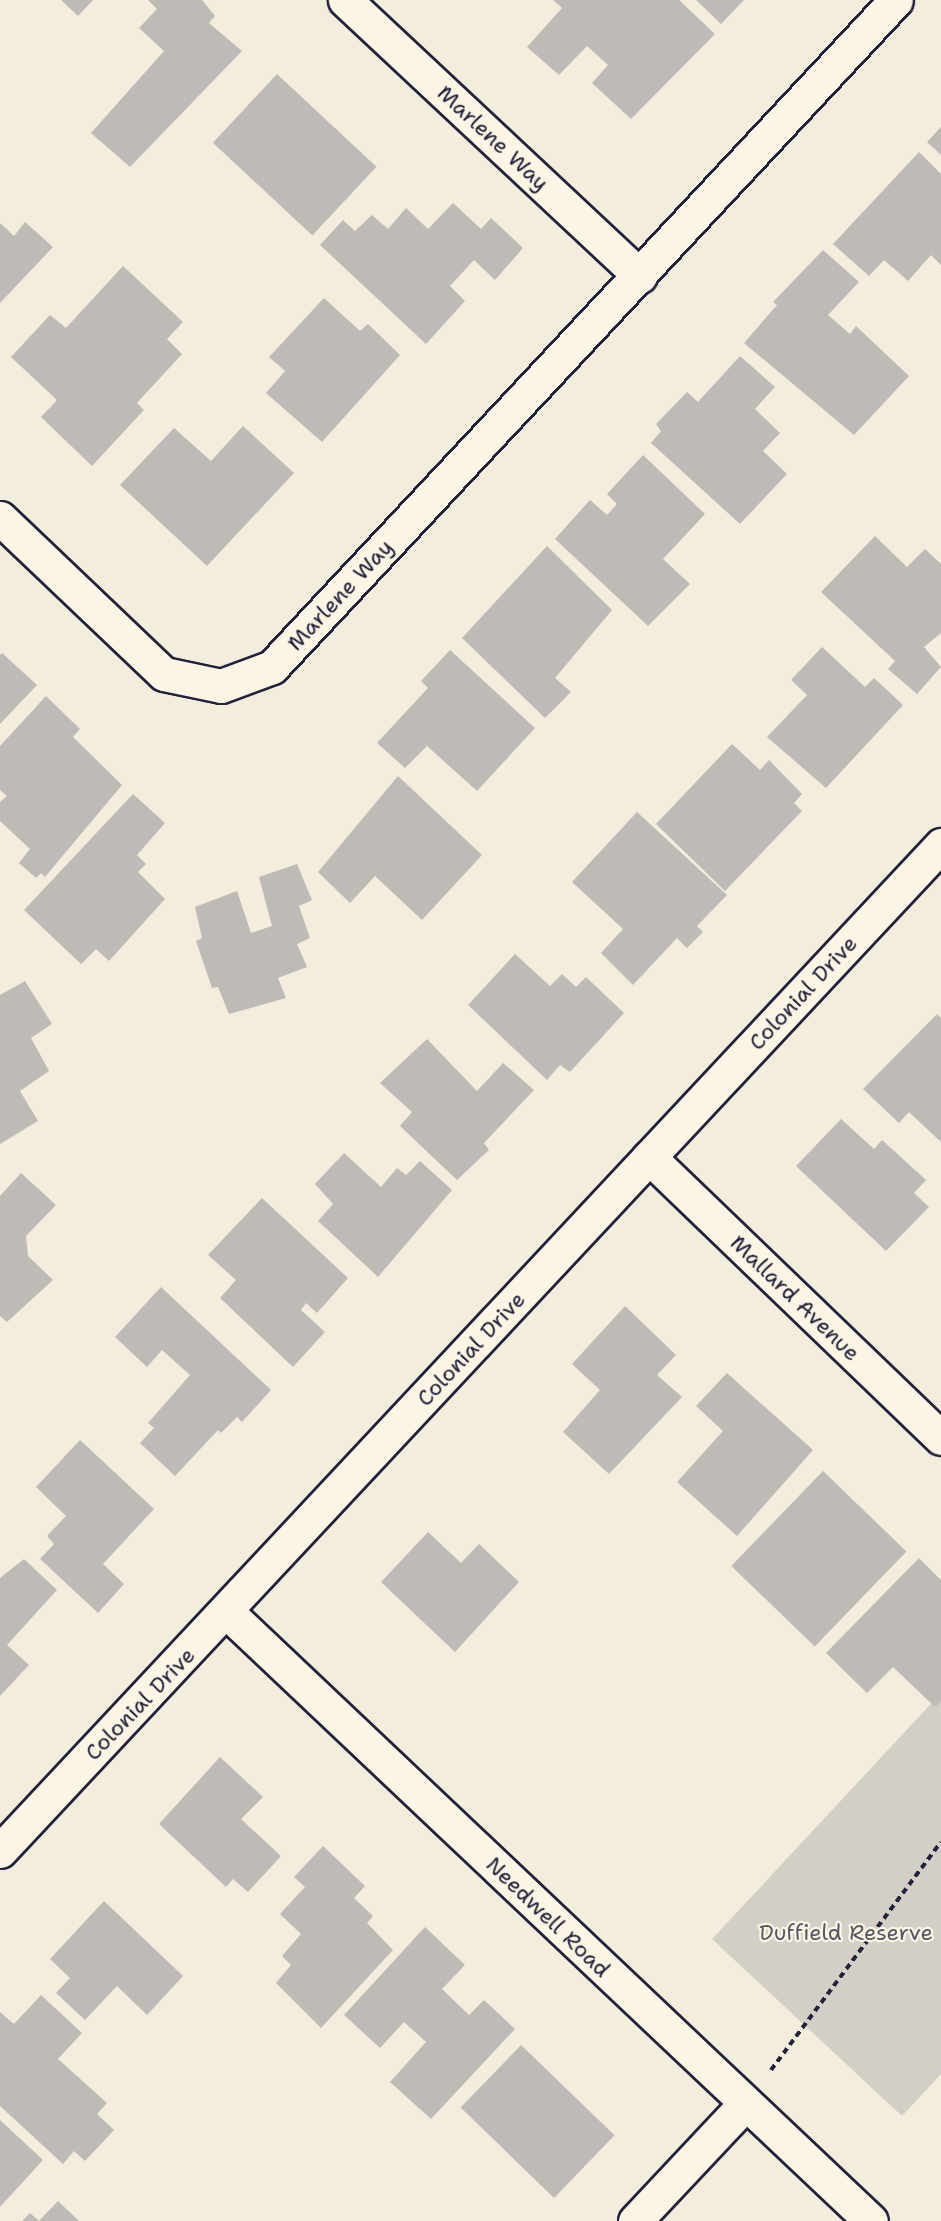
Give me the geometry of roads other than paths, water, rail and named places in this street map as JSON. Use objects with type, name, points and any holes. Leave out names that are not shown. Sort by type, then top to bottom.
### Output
[{"type":"street","name":"Marlene Way","points":[[345,0],[640,276]]},
{"type":"street","name":"Marlene Way","points":[[0,518],[164,674],[221,686],[272,667],[896,0]]},
{"type":"street","name":"Colonial Drive","points":[[0,1851],[227,1612],[941,845]]},
{"type":"street","name":"Mallard Avenue","points":[[649,1158],[941,1438]]},
{"type":"street","name":"Needwell Road","points":[[227,1612],[871,2221]]},
{"type":"street","points":[[634,2221],[745,2104]]},
{"type":"park label","name":"Duffield Reserve","points":[[846,1933]]}]
